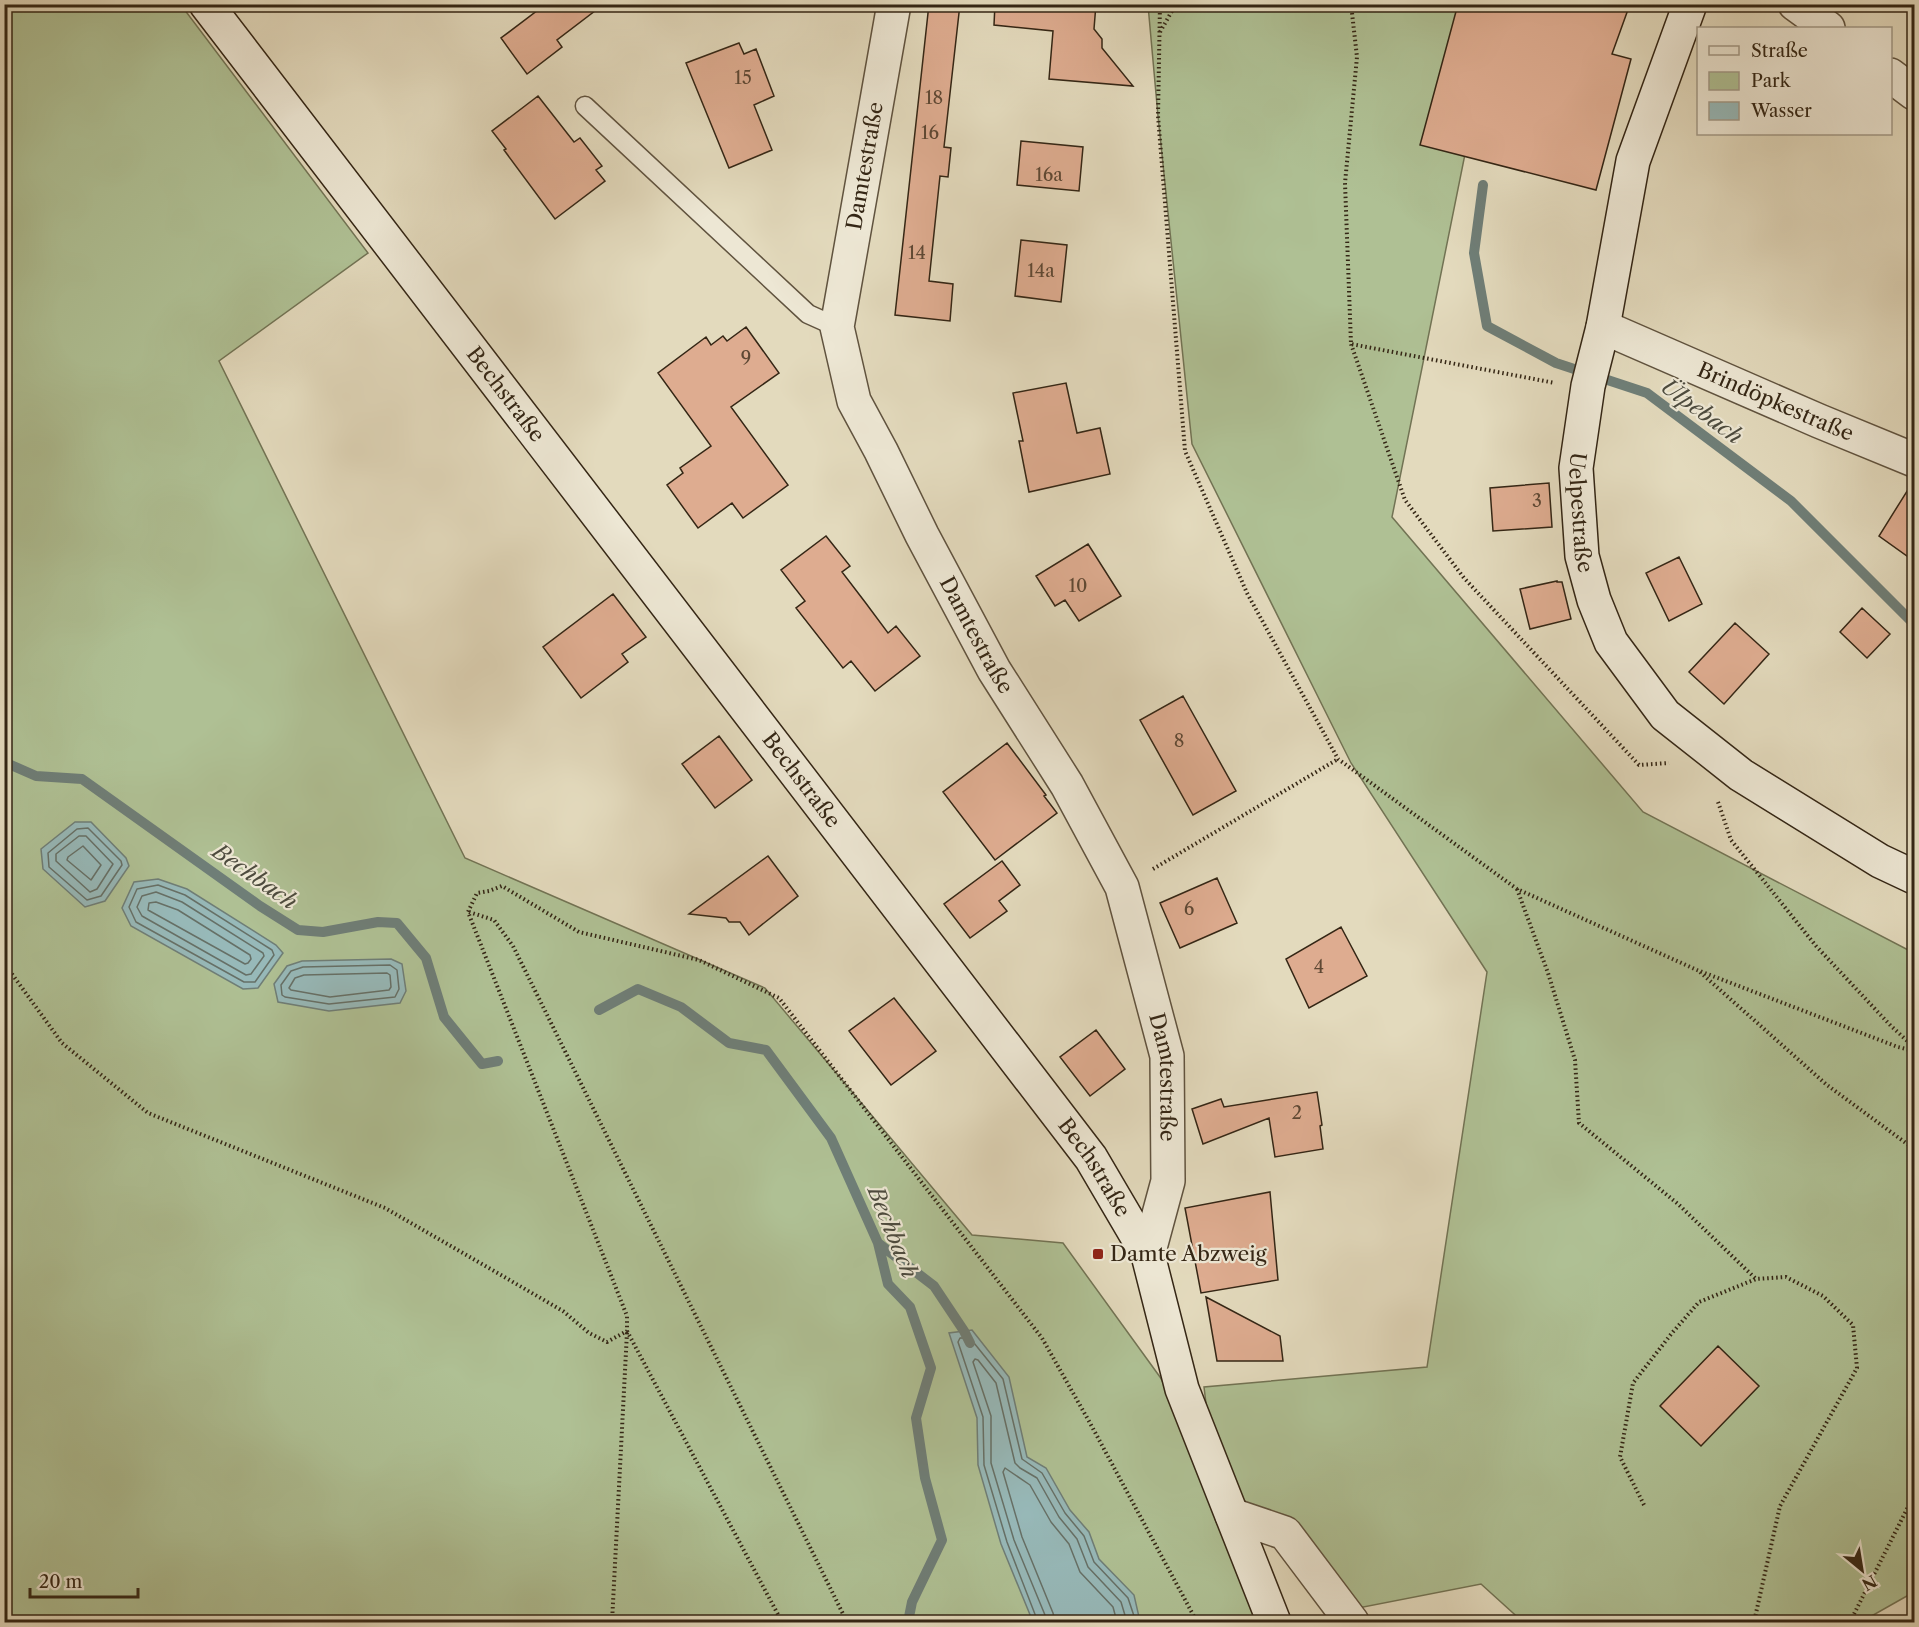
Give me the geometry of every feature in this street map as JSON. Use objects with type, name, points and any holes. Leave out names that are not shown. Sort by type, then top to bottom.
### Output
[{"type":"main road","name":"Bechstraße","points":[[206,4],[1091,1158],[1148,1255],[1182,1389],[1274,1623]]},
{"type":"main road","name":"Damtestraße","points":[[894,4],[837,327],[854,401],[922,535],[994,670],[1067,785],[1122,887],[1167,1056],[1168,1181],[1148,1255]]},
{"type":"main road","name":"Uelpestraße","points":[[1690,4],[1633,161],[1600,339],[1588,388],[1576,468],[1582,556],[1594,600],[1611,642],[1665,715],[1741,775],[1881,861],[1914,878]]},
{"type":"main road","points":[[1795,4],[1827,27]]},
{"type":"main road","points":[[1892,76],[1914,93]]},
{"type":"main road","name":"Brindöpkestraße","points":[[1600,339],[1819,421],[1914,460]]},
{"type":"main road","points":[[1232,1515],[1285,1533],[1352,1623]]},
{"type":"lane","points":[[585,106],[808,314],[837,327]]},
{"type":"path","points":[[1160,4],[1158,116],[1185,452],[1247,593],[1338,759],[1517,889],[1697,970],[1898,1047],[1914,1049]]},
{"type":"path","points":[[1159,35],[1176,4]]},
{"type":"path","points":[[1351,4],[1357,57],[1345,183],[1352,344],[1405,500],[1464,579],[1639,765],[1669,763],[1708,749],[1709,776],[1731,840],[1816,946],[1914,1049]]},
{"type":"path","points":[[1352,344],[1588,388]]},
{"type":"path","points":[[1122,887],[1338,759]]},
{"type":"path","points":[[612,1623],[627,1316],[468,912],[477,893],[502,886],[579,932],[699,960],[779,998],[1042,1338],[1197,1623]]},
{"type":"path","points":[[1517,889],[1548,973],[1575,1060],[1579,1123],[1678,1204],[1756,1279]]},
{"type":"path","points":[[468,912],[494,920],[513,946],[847,1623]]},
{"type":"path","points":[[4,963],[62,1043],[148,1113],[385,1208],[563,1311],[589,1333],[607,1342],[627,1331]]},
{"type":"path","points":[[1697,970],[1827,1085],[1914,1149]]},
{"type":"path","points":[[1644,1505],[1620,1456],[1633,1383],[1672,1333],[1699,1302],[1756,1279],[1786,1277],[1824,1296],[1853,1325],[1857,1368],[1780,1506],[1754,1623]]},
{"type":"path","points":[[627,1331],[783,1623]]},
{"type":"path","points":[[1850,1623],[1914,1495]]},
{"type":"green space","points":[[4,5],[181,5],[368,253],[219,361],[465,858],[765,988],[972,1235],[1063,1243],[1160,1377],[1215,1477],[1204,1387],[1427,1367],[1487,972],[1351,763],[1192,444],[1148,5],[1495,5],[1392,517],[1643,812],[1914,953],[1914,1592],[1861,1622],[1523,1622],[1481,1584],[1343,1611],[1285,1533],[1233,1516],[1270,1622],[5,1622]]},
{"type":"water","points":[[75,822],[91,822],[126,858],[129,866],[105,901],[85,907],[43,869],[41,849]]},
{"type":"water","points":[[158,879],[187,889],[276,945],[283,953],[258,988],[243,989],[131,926],[122,908],[134,882]]},
{"type":"water","points":[[391,959],[402,964],[406,991],[400,1003],[329,1011],[278,1002],[274,984],[287,966],[302,961]]},
{"type":"water","points":[[972,1330],[1009,1377],[1027,1457],[1046,1468],[1070,1510],[1089,1532],[1099,1559],[1134,1595],[1139,1617],[1143,1622],[1033,1622],[1001,1544],[978,1465],[977,1418],[949,1333]]},
{"type":"building","points":[[546,4],[604,4],[557,40],[562,47],[527,74],[501,38]]},
{"type":"building","points":[[929,4],[960,4],[944,147],[951,148],[948,177],[940,176],[929,281],[953,284],[950,321],[895,315]]},
{"type":"building","points":[[995,4],[1096,4],[1094,29],[1102,39],[1102,48],[1133,86],[1049,79],[1053,31],[994,25]]},
{"type":"building","points":[[1458,4],[1630,4],[1612,54],[1631,59],[1596,190],[1420,145]]},
{"type":"building","points":[[739,43],[744,54],[756,49],[774,96],[754,105],[772,150],[729,168],[686,63]]},
{"type":"building","points":[[538,96],[574,142],[580,138],[602,166],[596,170],[605,181],[555,219],[492,131]]},
{"type":"building","points":[[1021,141],[1083,147],[1079,191],[1017,185]]},
{"type":"building","points":[[1021,240],[1067,245],[1061,302],[1015,296]]},
{"type":"building","points":[[746,327],[779,373],[731,407],[788,485],[743,518],[732,503],[698,528],[667,485],[683,473],[680,468],[711,446],[658,373],[706,337],[711,345],[723,336],[727,341]]},
{"type":"building","points":[[1066,383],[1077,433],[1100,428],[1110,474],[1029,492],[1019,441],[1023,441],[1013,393]]},
{"type":"building","points":[[1914,480],[1914,561],[1879,536]]},
{"type":"building","points":[[1549,483],[1552,527],[1493,531],[1490,488]]},
{"type":"building","points":[[826,536],[850,566],[842,572],[888,633],[896,626],[920,656],[875,691],[851,661],[843,668],[796,608],[805,601],[781,570]]},
{"type":"building","points":[[1088,544],[1121,596],[1079,621],[1065,600],[1055,606],[1036,576]]},
{"type":"building","points":[[1679,557],[1702,604],[1669,621],[1646,573]]},
{"type":"building","points":[[1557,581],[1562,582],[1571,619],[1530,629],[1520,589]]},
{"type":"building","points":[[613,594],[646,637],[622,654],[628,662],[581,698],[543,647]]},
{"type":"building","points":[[1862,608],[1890,634],[1867,658],[1840,632]]},
{"type":"building","points":[[1735,623],[1769,654],[1724,704],[1689,672]]},
{"type":"building","points":[[1183,696],[1236,791],[1193,815],[1140,720]]},
{"type":"building","points":[[719,736],[752,780],[715,808],[682,764]]},
{"type":"building","points":[[1007,743],[1057,813],[995,860],[943,792]]},
{"type":"building","points":[[768,856],[798,896],[749,935],[740,922],[689,914]]},
{"type":"building","points":[[1002,861],[1020,885],[999,901],[1007,911],[970,938],[944,904]]},
{"type":"building","points":[[1217,878],[1237,923],[1180,948],[1160,903]]},
{"type":"building","points":[[1341,927],[1367,976],[1309,1008],[1286,959]]},
{"type":"building","points":[[894,998],[936,1051],[891,1085],[849,1031]]},
{"type":"building","points":[[1096,1030],[1125,1069],[1090,1096],[1060,1057]]},
{"type":"building","points":[[1317,1092],[1323,1149],[1275,1157],[1269,1118],[1203,1144],[1192,1109],[1221,1099],[1224,1107]]},
{"type":"building","points":[[1270,1192],[1278,1280],[1201,1293],[1185,1208]]},
{"type":"building","points":[[1206,1297],[1280,1336],[1283,1361],[1217,1361]]},
{"type":"building","points":[[1718,1346],[1759,1386],[1701,1446],[1660,1406]]},
{"type":"waterway","name":"Ülpebach","points":[[1483,185],[1474,253],[1487,326],[1556,363],[1647,393],[1791,501],[1914,624]]},
{"type":"waterway","name":"Bechbach","points":[[4,762],[36,776],[82,779],[260,906],[298,930],[323,932],[378,922],[397,923],[426,958],[444,1017],[482,1064],[498,1061]]},
{"type":"waterway","name":"Bechbach","points":[[599,1010],[638,989],[681,1007],[729,1043],[766,1050],[831,1138],[878,1243],[888,1284],[910,1307],[931,1368],[916,1418],[925,1478],[942,1540],[912,1602],[908,1622]]},
{"type":"waterway","points":[[878,1243],[934,1286],[970,1343]]},
{"type":"place","name":"Damte Abzweig","points":[[1098,1254]]}]
